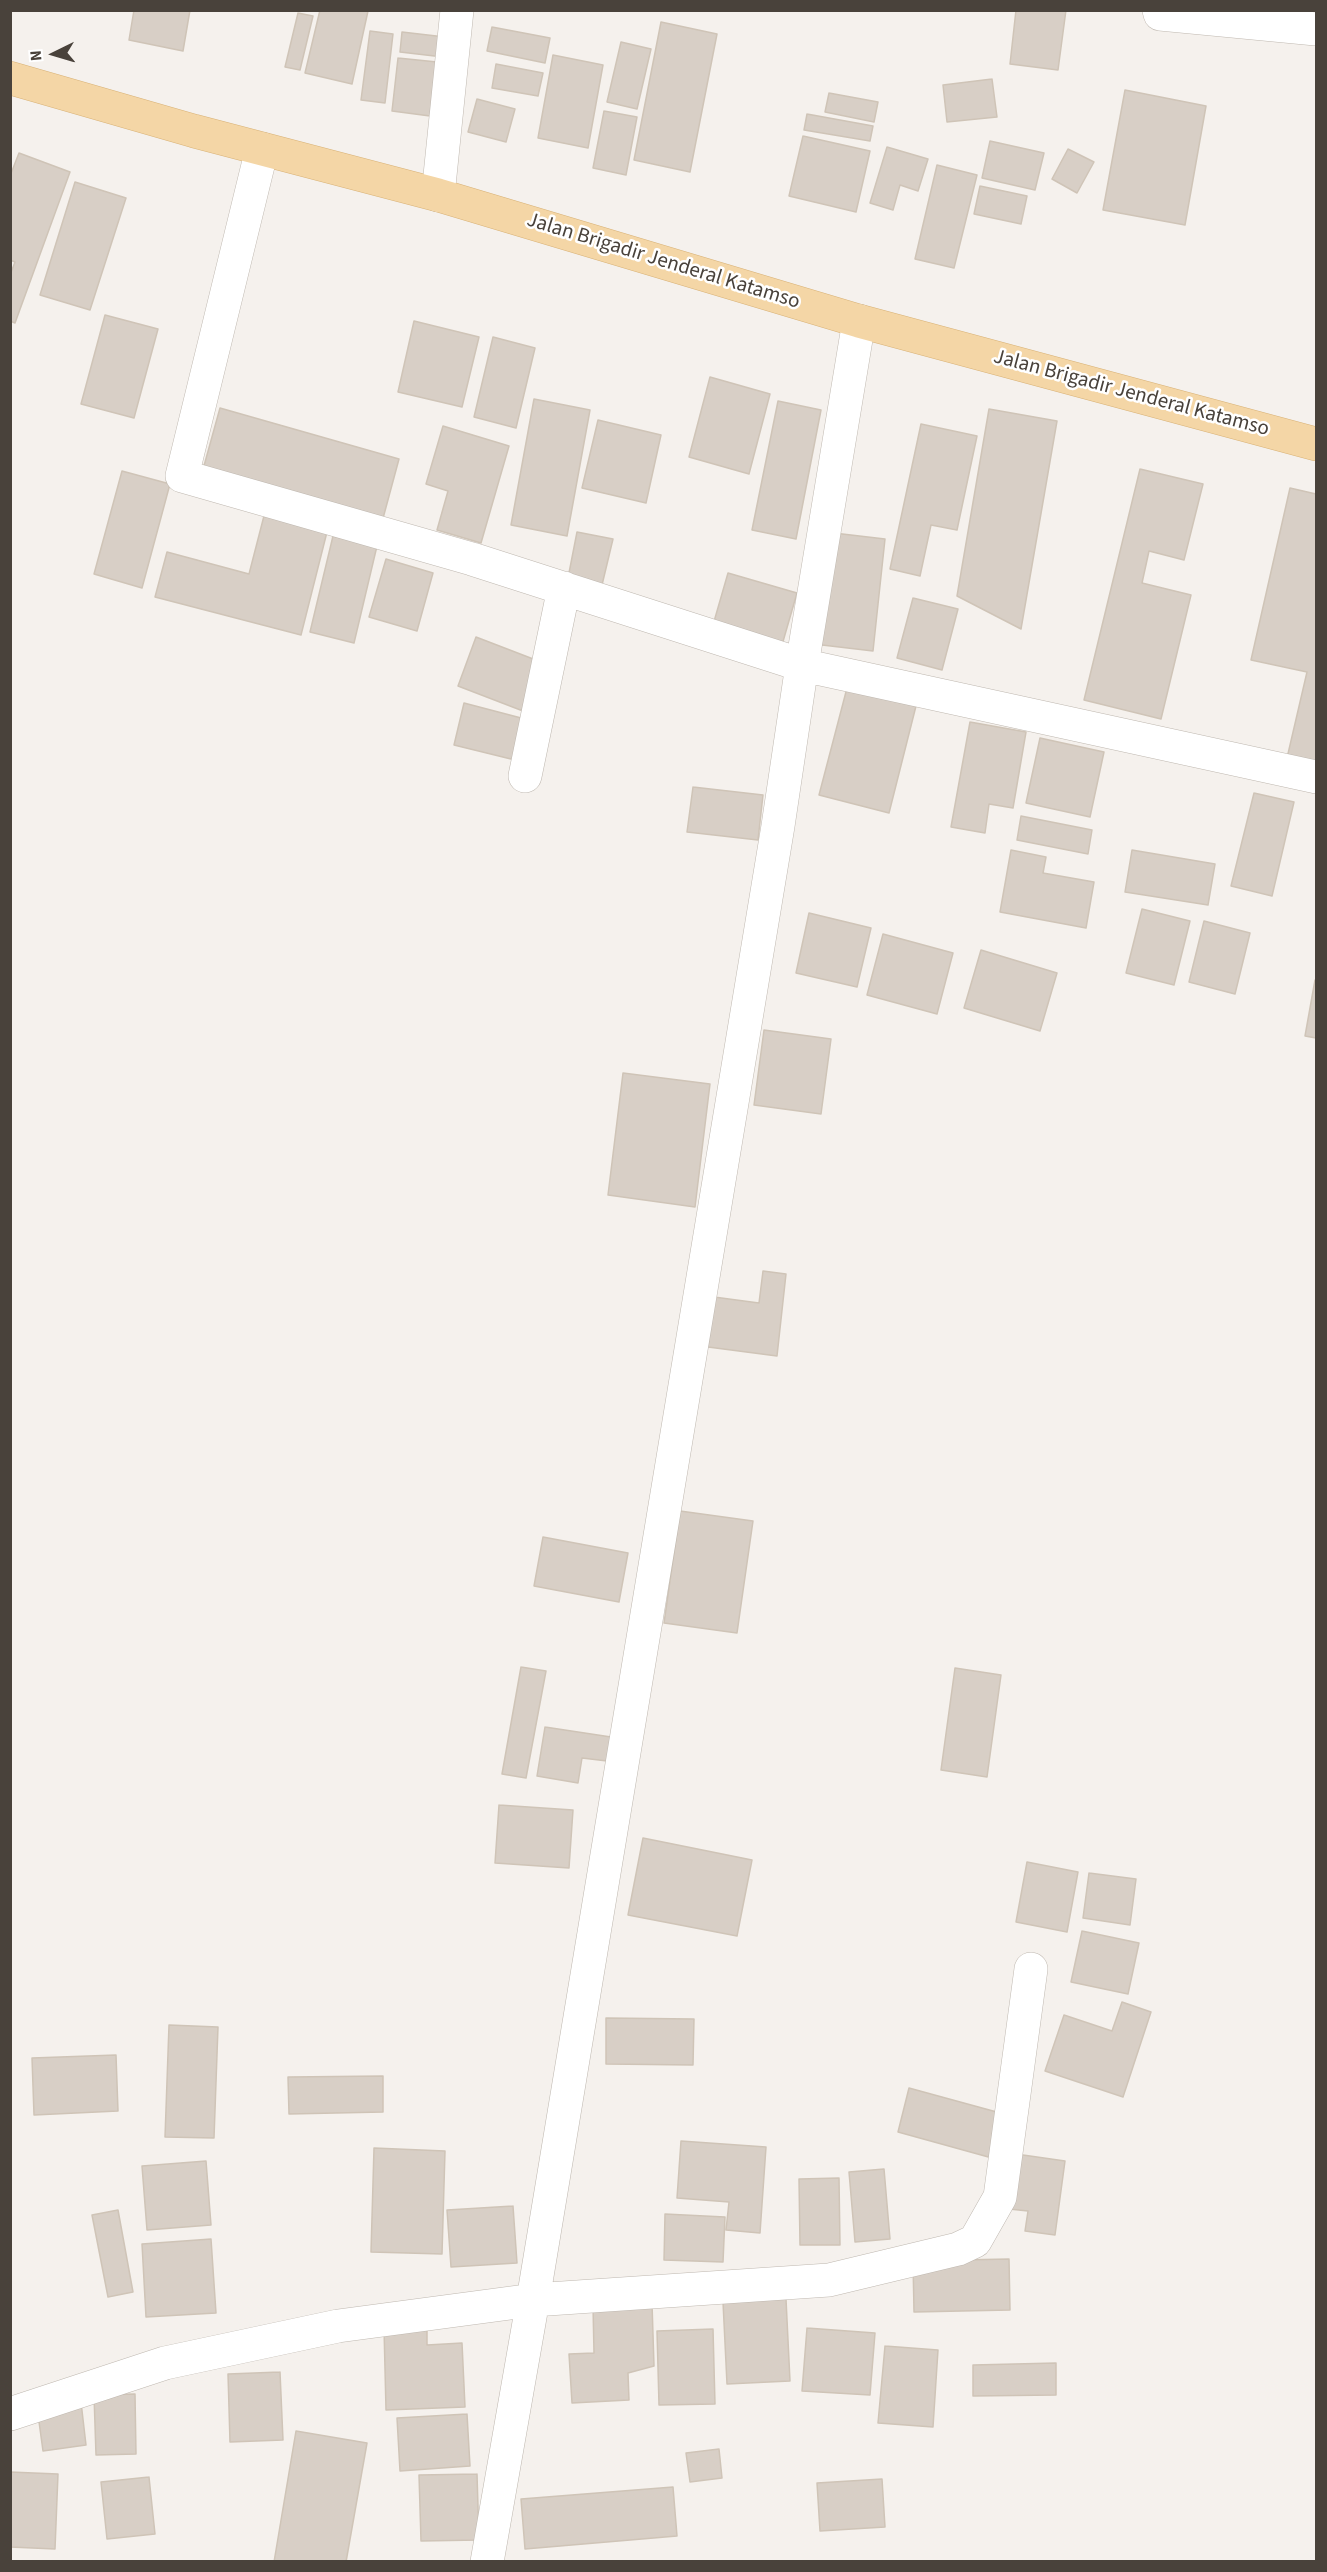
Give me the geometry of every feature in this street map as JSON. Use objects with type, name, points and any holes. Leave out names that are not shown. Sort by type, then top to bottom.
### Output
[{"type":"main road","name":"Jalan Brigadir Jenderal Katamso","points":[[10,78],[262,149],[438,195],[859,321],[1317,444]]},
{"type":"street","points":[[438,195],[457,10]]},
{"type":"street","points":[[1159,10],[1160,14],[1317,29]]},
{"type":"street","points":[[262,149],[182,476],[472,559],[802,665],[1317,777]]},
{"type":"street","points":[[487,2562],[533,2300],[778,826],[802,665],[859,321]]},
{"type":"street","points":[[525,776],[564,588]]},
{"type":"street","points":[[10,2414],[177,2360],[338,2326],[533,2300],[829,2280],[958,2249],[975,2241],[1000,2197],[1031,1969]]},
{"type":"building","points":[[134,10],[190,10],[183,51],[129,40]]},
{"type":"building","points":[[320,10],[368,11],[352,84],[305,73]]},
{"type":"building","points":[[1016,10],[1066,10],[1058,70],[1010,64]]},
{"type":"building","points":[[298,13],[313,16],[300,70],[285,67]]},
{"type":"building","points":[[661,22],[717,34],[690,172],[634,160]]},
{"type":"building","points":[[492,27],[550,38],[545,63],[487,51]]},
{"type":"building","points":[[370,31],[393,34],[385,103],[361,100]]},
{"type":"building","points":[[402,32],[445,37],[443,57],[400,52]]},
{"type":"building","points":[[621,42],[651,49],[637,109],[607,102]]},
{"type":"building","points":[[553,55],[603,65],[588,148],[538,138]]},
{"type":"building","points":[[398,58],[437,62],[430,116],[392,111]]},
{"type":"building","points":[[496,64],[543,73],[538,96],[492,88]]},
{"type":"building","points":[[992,79],[997,117],[947,122],[943,85]]},
{"type":"building","points":[[1125,90],[1206,106],[1185,225],[1103,210]]},
{"type":"building","points":[[829,93],[878,102],[874,122],[825,112]]},
{"type":"building","points":[[477,99],[515,109],[506,142],[468,132]]},
{"type":"building","points":[[604,111],[637,117],[626,175],[593,168]]},
{"type":"building","points":[[807,114],[873,126],[870,141],[804,130]]},
{"type":"building","points":[[803,136],[870,151],[856,212],[789,196]]},
{"type":"building","points":[[990,141],[1044,153],[1035,190],[982,178]]},
{"type":"building","points":[[887,147],[928,159],[918,191],[900,185],[893,210],[870,203]]},
{"type":"building","points":[[1068,149],[1094,162],[1077,193],[1052,179]]},
{"type":"building","points":[[19,153],[70,172],[15,323],[10,321],[10,275],[15,262],[10,260],[10,176]]},
{"type":"building","points":[[937,165],[977,175],[954,268],[915,259]]},
{"type":"building","points":[[75,182],[126,198],[90,310],[40,295]]},
{"type":"building","points":[[980,186],[1027,196],[1021,224],[974,214]]},
{"type":"building","points":[[105,315],[158,329],[134,418],[81,404]]},
{"type":"building","points":[[414,321],[479,337],[462,407],[398,392]]},
{"type":"building","points":[[493,337],[535,348],[516,428],[474,417]]},
{"type":"building","points":[[710,377],[770,394],[749,474],[689,457]]},
{"type":"building","points":[[534,399],[590,410],[567,536],[511,525]]},
{"type":"building","points":[[778,401],[821,410],[796,539],[752,530]]},
{"type":"building","points":[[220,408],[399,459],[382,522],[202,473]]},
{"type":"building","points":[[989,409],[1057,421],[1021,629],[957,596]]},
{"type":"building","points":[[598,420],[661,435],[646,503],[582,488]]},
{"type":"building","points":[[921,424],[977,436],[957,530],[931,525],[920,576],[890,569]]},
{"type":"building","points":[[443,426],[509,446],[481,543],[437,530],[448,491],[426,484]]},
{"type":"building","points":[[1140,469],[1203,484],[1184,560],[1149,551],[1142,583],[1191,595],[1161,719],[1084,700]]},
{"type":"building","points":[[122,471],[170,484],[142,588],[94,574]]},
{"type":"building","points":[[1290,488],[1316,494],[1316,764],[1287,758],[1307,672],[1251,660]]},
{"type":"building","points":[[265,512],[328,528],[301,635],[155,597],[167,552],[249,574]]},
{"type":"building","points":[[577,532],[613,539],[602,585],[568,578]]},
{"type":"building","points":[[834,533],[885,539],[873,651],[822,645]]},
{"type":"building","points":[[333,536],[377,546],[354,643],[310,632]]},
{"type":"building","points":[[386,559],[433,573],[417,631],[369,617]]},
{"type":"building","points":[[728,573],[797,593],[782,645],[713,625]]},
{"type":"building","points":[[913,598],[958,609],[942,670],[897,658]]},
{"type":"building","points":[[476,637],[541,662],[523,711],[458,686]]},
{"type":"building","points":[[847,688],[916,706],[889,813],[819,795]]},
{"type":"building","points":[[464,703],[525,719],[515,760],[454,745]]},
{"type":"building","points":[[970,722],[1026,732],[1013,808],[989,804],[985,833],[951,827]]},
{"type":"building","points":[[1040,738],[1104,752],[1090,817],[1026,803]]},
{"type":"building","points":[[693,787],[763,795],[758,840],[687,832]]},
{"type":"building","points":[[1254,793],[1294,802],[1272,896],[1231,886]]},
{"type":"building","points":[[1021,816],[1092,830],[1088,854],[1017,840]]},
{"type":"building","points":[[1011,850],[1046,857],[1043,873],[1094,882],[1086,928],[1000,912]]},
{"type":"building","points":[[1132,850],[1215,864],[1208,905],[1125,892]]},
{"type":"building","points":[[1142,909],[1190,921],[1174,985],[1126,973]]},
{"type":"building","points":[[809,913],[871,928],[857,987],[796,973]]},
{"type":"building","points":[[1204,921],[1250,933],[1235,994],[1189,982]]},
{"type":"building","points":[[883,934],[953,953],[937,1014],[867,995]]},
{"type":"building","points":[[981,950],[1057,973],[1040,1031],[964,1008]]},
{"type":"building","points":[[1316,980],[1316,1038],[1305,1036]]},
{"type":"building","points":[[764,1030],[831,1039],[821,1114],[754,1105]]},
{"type":"building","points":[[623,1073],[710,1084],[695,1207],[608,1195]]},
{"type":"building","points":[[763,1271],[786,1274],[777,1356],[708,1347],[714,1297],[759,1303]]},
{"type":"building","points":[[680,1511],[753,1521],[737,1633],[664,1623]]},
{"type":"building","points":[[543,1537],[628,1553],[619,1602],[534,1586]]},
{"type":"building","points":[[521,1667],[546,1671],[526,1778],[502,1774]]},
{"type":"building","points":[[955,1668],[1001,1675],[987,1777],[941,1770]]},
{"type":"building","points":[[545,1727],[611,1737],[607,1761],[582,1758],[578,1783],[537,1776]]},
{"type":"building","points":[[499,1805],[573,1810],[569,1868],[495,1863]]},
{"type":"building","points":[[643,1838],[752,1860],[737,1936],[628,1915]]},
{"type":"building","points":[[1027,1862],[1078,1872],[1067,1932],[1016,1922]]},
{"type":"building","points":[[1089,1873],[1136,1879],[1130,1925],[1083,1918]]},
{"type":"building","points":[[1082,1931],[1139,1943],[1128,1994],[1071,1982]]},
{"type":"building","points":[[1122,2002],[1151,2012],[1123,2097],[1045,2071],[1064,2015],[1112,2031]]},
{"type":"building","points":[[606,2018],[694,2019],[693,2065],[606,2064]]},
{"type":"building","points":[[169,2025],[218,2027],[214,2138],[165,2137]]},
{"type":"building","points":[[116,2055],[118,2111],[34,2115],[32,2058]]},
{"type":"building","points":[[383,2076],[383,2112],[289,2114],[288,2077]]},
{"type":"building","points":[[909,2088],[1004,2114],[992,2158],[898,2132]]},
{"type":"building","points":[[681,2141],[766,2147],[760,2233],[726,2230],[729,2202],[677,2198]]},
{"type":"building","points":[[374,2148],[445,2151],[442,2254],[371,2252]]},
{"type":"building","points":[[1016,2154],[1065,2161],[1055,2235],[1025,2231],[1028,2211],[1009,2209]]},
{"type":"building","points":[[206,2161],[211,2225],[147,2230],[142,2166]]},
{"type":"building","points":[[884,2169],[890,2239],[855,2242],[849,2172]]},
{"type":"building","points":[[839,2178],[840,2245],[800,2245],[799,2179]]},
{"type":"building","points":[[513,2206],[517,2263],[451,2267],[447,2210]]},
{"type":"building","points":[[118,2210],[133,2292],[108,2297],[92,2215]]},
{"type":"building","points":[[665,2214],[725,2217],[723,2262],[664,2260]]},
{"type":"building","points":[[211,2239],[216,2313],[146,2317],[142,2244]]},
{"type":"building","points":[[1009,2259],[1010,2310],[914,2312],[913,2261]]},
{"type":"building","points":[[786,2299],[790,2381],[727,2384],[723,2302]]},
{"type":"building","points":[[652,2303],[654,2366],[628,2373],[629,2400],[572,2403],[569,2354],[594,2353],[593,2306]]},
{"type":"building","points":[[427,2327],[427,2345],[462,2343],[465,2407],[386,2410],[384,2328]]},
{"type":"building","points":[[807,2328],[875,2333],[870,2395],[802,2391]]},
{"type":"building","points":[[713,2329],[715,2404],[659,2405],[657,2331]]},
{"type":"building","points":[[885,2346],[938,2350],[933,2427],[878,2423]]},
{"type":"building","points":[[1056,2363],[1056,2395],[973,2396],[973,2365]]},
{"type":"building","points":[[280,2372],[283,2440],[230,2442],[228,2374]]},
{"type":"building","points":[[135,2394],[136,2454],[96,2455],[94,2395]]},
{"type":"building","points":[[81,2402],[86,2445],[43,2451],[37,2407]]},
{"type":"building","points":[[467,2414],[470,2466],[400,2471],[397,2418]]},
{"type":"building","points":[[296,2431],[367,2443],[346,2562],[274,2562]]},
{"type":"building","points":[[719,2449],[722,2478],[690,2482],[686,2453]]},
{"type":"building","points":[[10,2472],[58,2474],[55,2549],[10,2547]]},
{"type":"building","points":[[477,2474],[479,2540],[421,2541],[419,2475]]},
{"type":"building","points":[[149,2477],[155,2534],[107,2539],[101,2482]]},
{"type":"building","points":[[882,2479],[885,2527],[820,2531],[817,2483]]},
{"type":"building","points":[[673,2487],[677,2536],[525,2549],[521,2499]]}]
